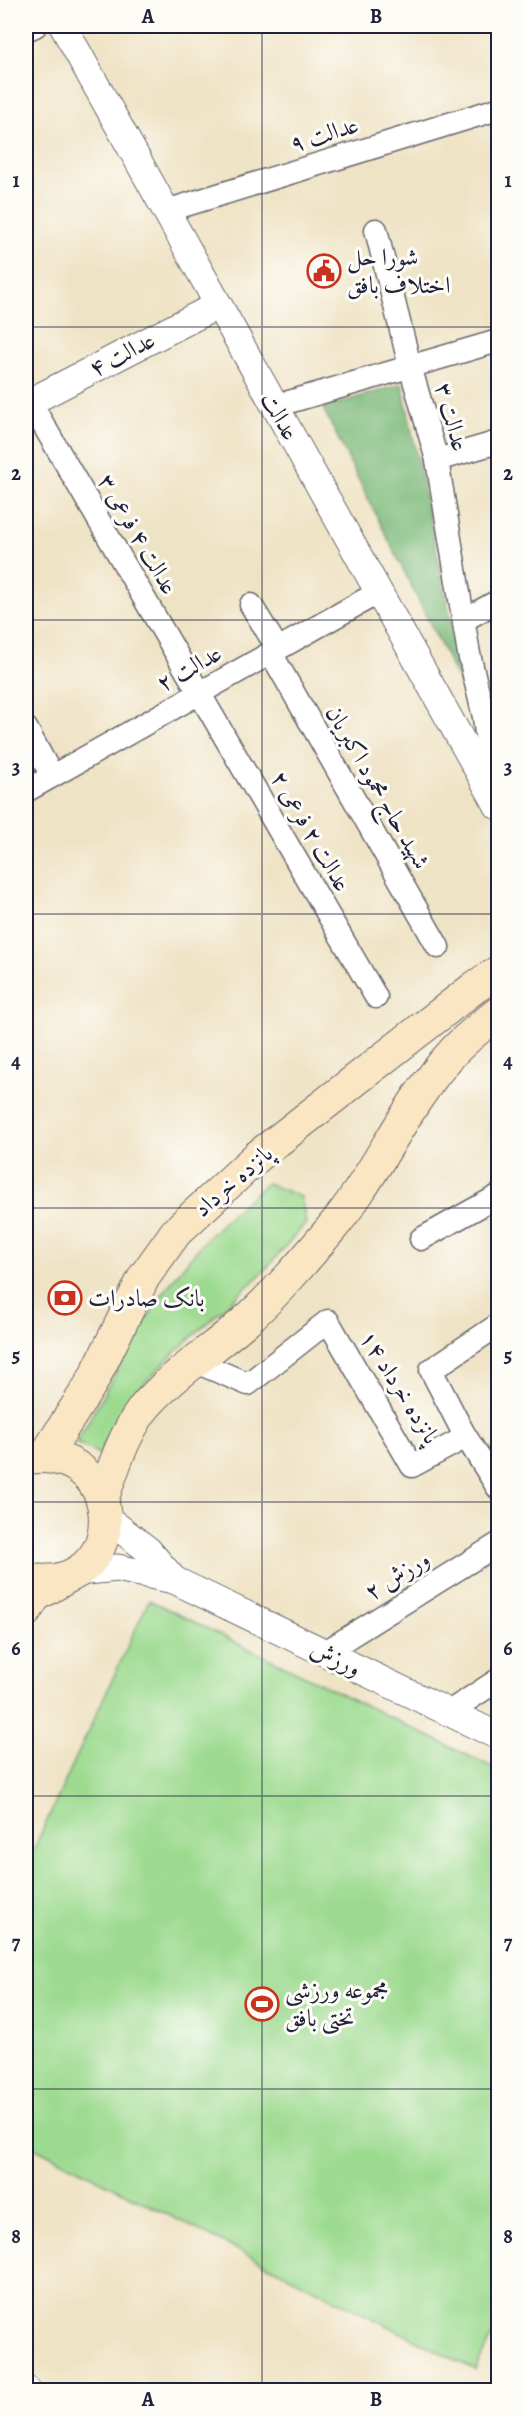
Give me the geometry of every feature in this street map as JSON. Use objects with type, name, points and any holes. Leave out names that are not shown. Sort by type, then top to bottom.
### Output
[{"type":"main road","name":"پانزده خرداد","points":[[35,1458],[92,1382],[144,1277],[176,1232],[258,1156],[498,972]]},
{"type":"main road","points":[[26,1611],[35,1596],[74,1574],[90,1561],[99,1548],[104,1533],[104,1508],[118,1456],[144,1408],[246,1321],[331,1230],[362,1188],[407,1114],[453,1052],[498,1013]]},
{"type":"main road","points":[[35,1458],[64,1460],[80,1469],[94,1483],[104,1508]]},
{"type":"main road","points":[[26,1579],[44,1583],[74,1574]]},
{"type":"street","points":[[26,30],[35,26]]},
{"type":"street","name":"عدالت","points":[[63,26],[497,799]]},
{"type":"street","name":"عدالت ۹","points":[[166,211],[498,109]]},
{"type":"street","name":"عدالت ۳","points":[[376,230],[410,366],[437,460],[447,531],[469,654],[484,717],[497,799]]},
{"type":"street","name":"عدالت ۴","points":[[28,403],[218,305]]},
{"type":"street","points":[[275,406],[498,341]]},
{"type":"street","name":"عدالت ۴ فرعی ۳","points":[[28,403],[200,693]]},
{"type":"street","points":[[437,460],[498,442]]},
{"type":"street","name":"عدالت ۲","points":[[26,791],[379,592]]},
{"type":"street","points":[[464,620],[498,601]]},
{"type":"street","name":"شهید حاج محمود اکبریان","points":[[251,605],[438,947]]},
{"type":"street","name":"عدالت ۲ فرعی ۲","points":[[200,693],[376,997]]},
{"type":"street","points":[[26,728],[52,776]]},
{"type":"street","points":[[446,1010],[498,961]]},
{"type":"street","points":[[421,1239],[498,1196]]},
{"type":"street","name":"پانزده خرداد ۱۴","points":[[196,1362],[248,1384],[328,1321],[412,1467],[466,1437]]},
{"type":"street","points":[[498,1325],[431,1370],[466,1437],[498,1488]]},
{"type":"street","name":"ورزش","points":[[104,1508],[148,1550],[174,1580]]},
{"type":"street","name":"ورزش ۲","points":[[325,1652],[498,1544]]},
{"type":"street","name":"ورزش","points":[[74,1574],[117,1568],[174,1580],[498,1736]]},
{"type":"street","points":[[449,1712],[498,1680]]},
{"type":"green space","points":[[402,384],[467,698],[323,408]]},
{"type":"green space","points":[[267,1183],[301,1197],[306,1223],[263,1272],[172,1355],[126,1402],[99,1454],[76,1443],[139,1330],[167,1287],[212,1234]]},
{"type":"green space","name":"مجموعه ورزشی تختی بافق","points":[[149,1600],[498,1770],[498,2323],[475,2370],[26,2143],[26,1866]]},
{"type":"place","name":"شورا حل اختلاف بافق","points":[[324,271]]},
{"type":"place","name":"بانک صادرات","points":[[65,1298]]},
{"type":"place","name":"مجموعه ورزشی تختی بافق","points":[[262,2004]]}]
